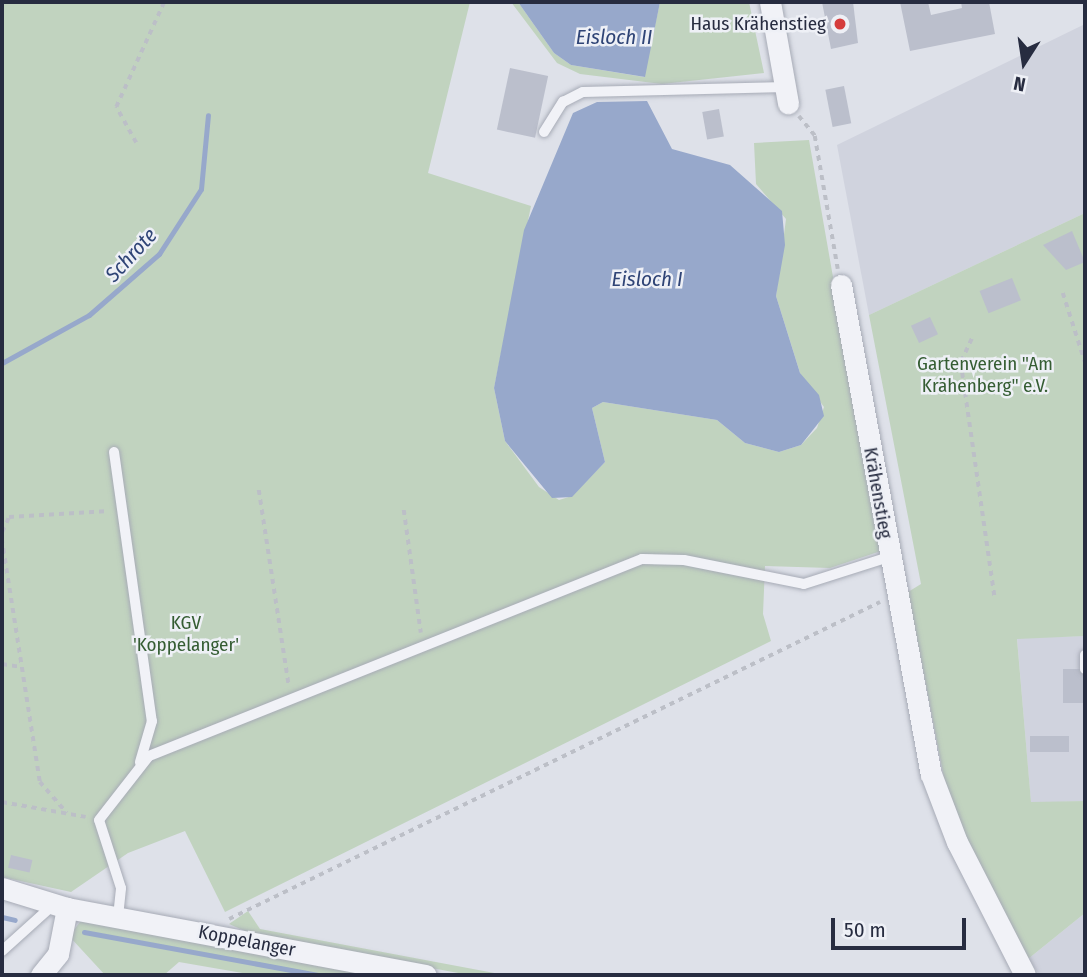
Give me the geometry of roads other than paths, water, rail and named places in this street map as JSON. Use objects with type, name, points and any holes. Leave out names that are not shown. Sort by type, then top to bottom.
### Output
[{"type":"street","points":[[770,2],[787,95]]},
{"type":"street","name":"Krähenstieg","points":[[841,285],[889,557],[936,791],[1025,975]]},
{"type":"street","name":"Koppelanger","points":[[2,888],[60,906],[426,975]]},
{"type":"street","points":[[41,975],[58,954],[60,906]]},
{"type":"lane","points":[[544,132],[560,105],[583,92],[787,95]]},
{"type":"lane","points":[[114,452],[152,721],[141,762],[99,820],[121,888],[118,916]]},
{"type":"lane","points":[[141,762],[422,645],[648,558],[804,584],[889,557]]},
{"type":"lane","points":[[1085,655],[1085,669]]},
{"type":"lane","points":[[2,951],[60,906]]},
{"type":"water","name":"Eisloch II","points":[[518,2],[660,2],[645,77],[571,65],[554,53]]},
{"type":"water","name":"Eisloch I","points":[[647,101],[672,149],[730,165],[782,211],[785,245],[776,296],[800,373],[819,395],[824,416],[801,445],[779,452],[745,443],[717,420],[603,402],[592,408],[605,462],[572,497],[552,498],[505,441],[494,388],[524,230],[573,113],[597,102]]},
{"type":"waterway","name":"Schrote","points":[[2,363],[89,315],[159,254],[201,189],[208,115]]},
{"type":"waterway","points":[[2,917],[15,920]]},
{"type":"waterway","points":[[84,932],[319,975]]},
{"type":"place","name":"Haus Krähenstieg","points":[[840,24]]},
{"type":"park label","name":"Gartenverein \"Am Krähenberg\" e.V.","points":[[985,375]]},
{"type":"park label","name":"KGV 'Koppelanger'","points":[[186,634]]}]
